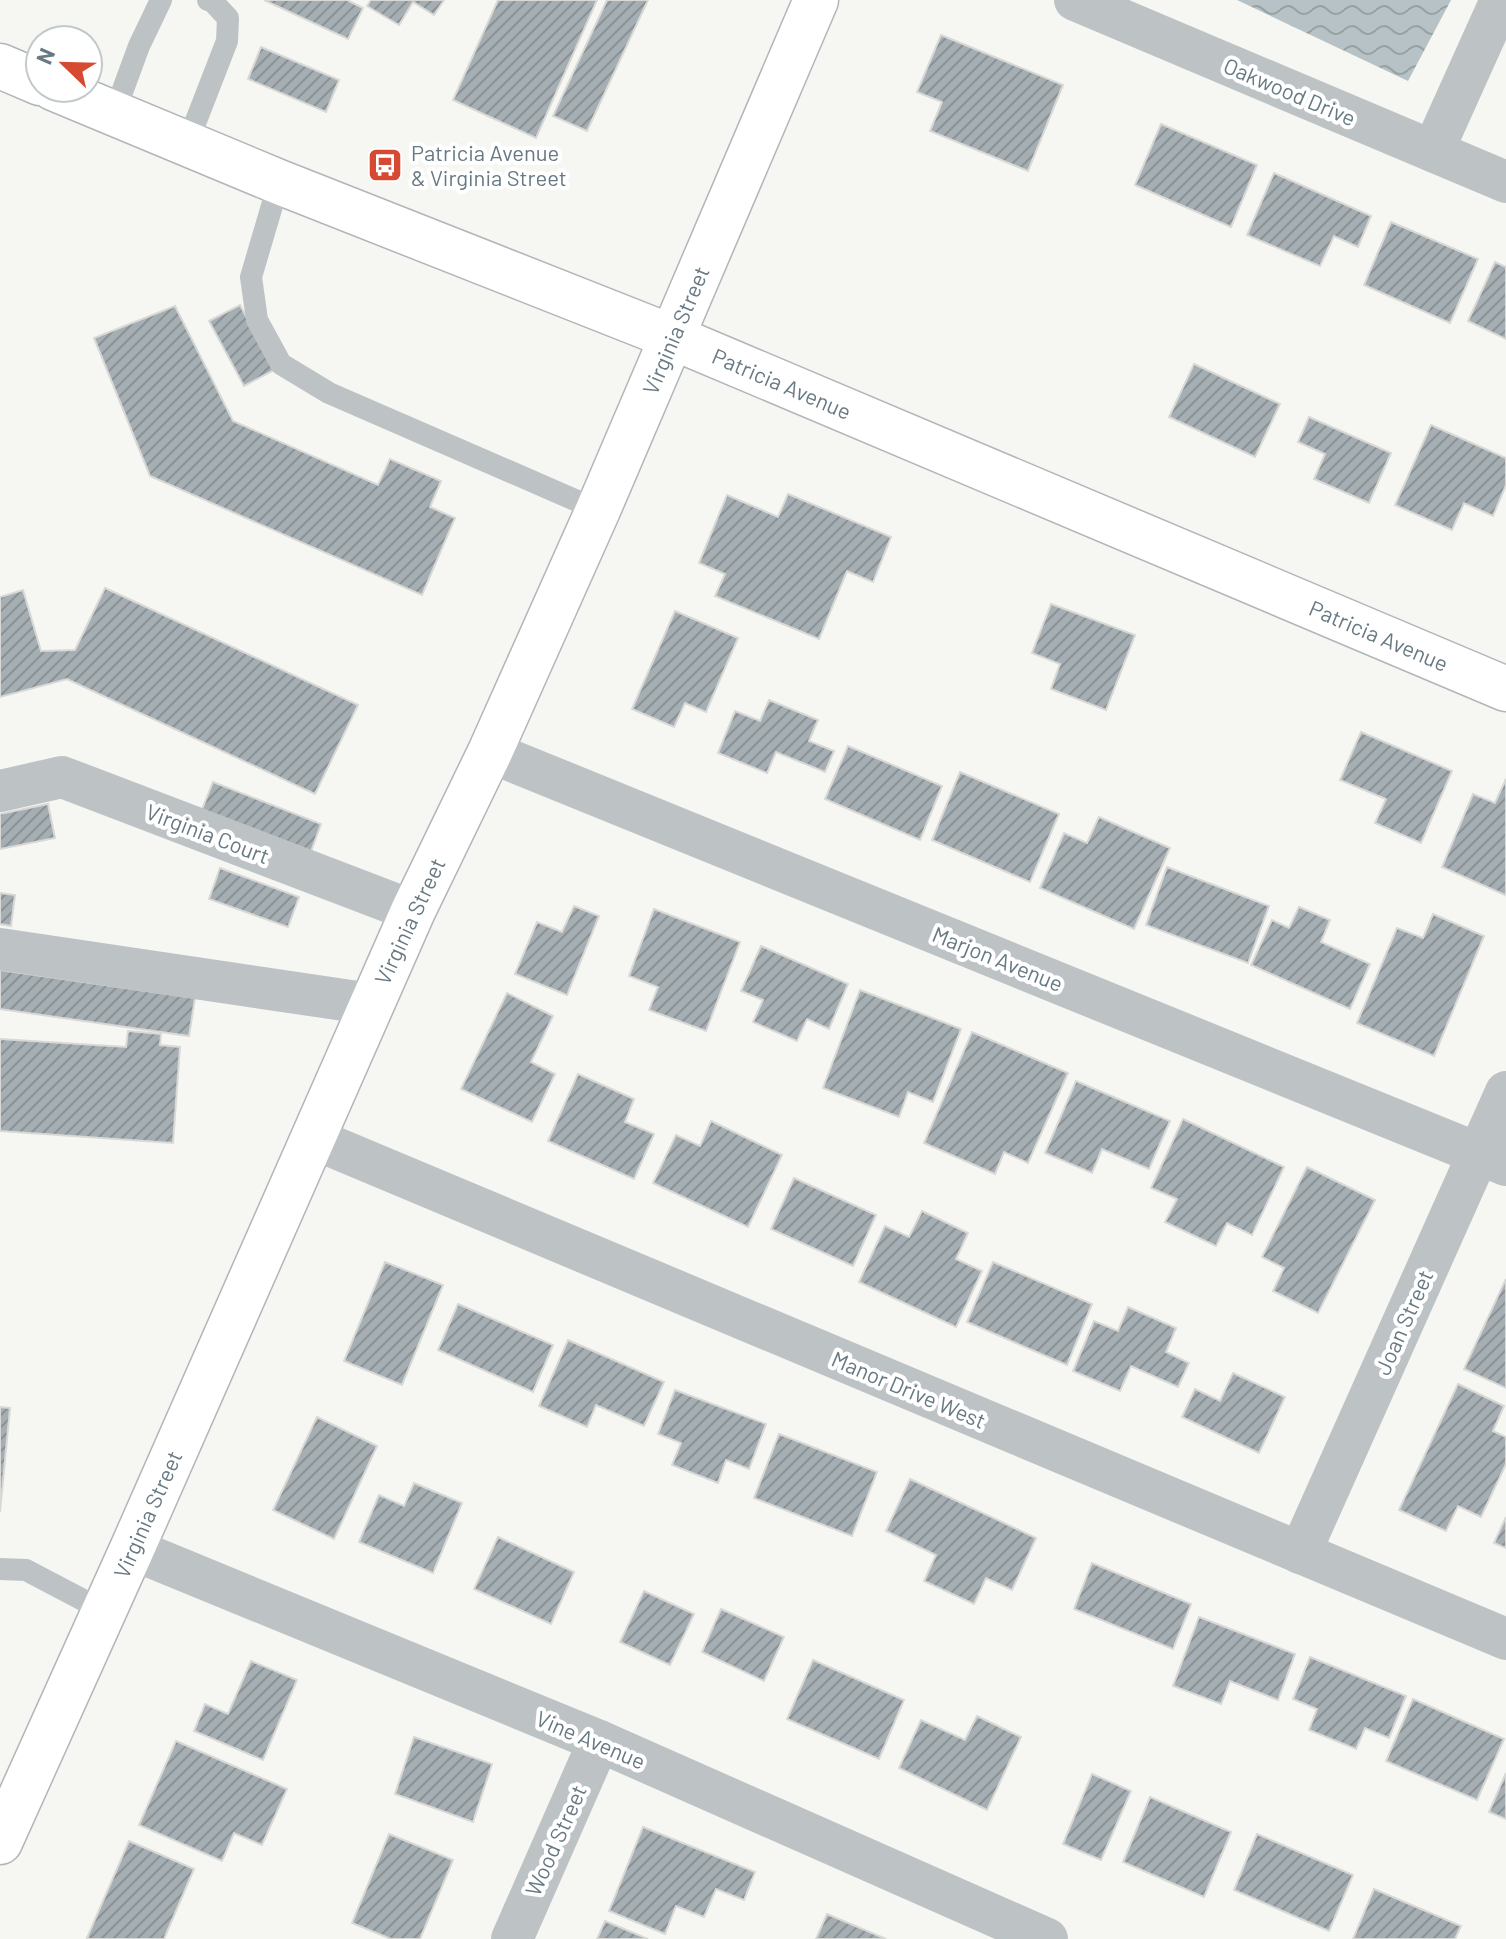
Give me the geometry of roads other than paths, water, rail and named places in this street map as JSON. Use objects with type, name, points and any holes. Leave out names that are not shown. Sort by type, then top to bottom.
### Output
[{"type":"street","name":"Virginia Street","points":[[0,1842],[371,1004],[490,752],[598,510],[816,0]]},
{"type":"street","name":"Oakwood Drive","points":[[1075,0],[1506,182]]},
{"type":"street","points":[[1433,151],[1501,0]]},
{"type":"street","points":[[0,66],[24,76]]},
{"type":"street","name":"Patricia Avenue","points":[[91,104],[672,337],[1506,689]]},
{"type":"street","name":"Marjon Avenue","points":[[490,752],[1492,1159]]},
{"type":"street","name":"Virginia Court","points":[[0,791],[62,777],[413,911]]},
{"type":"street","points":[[0,949],[371,1004]]},
{"type":"street","name":"Joan Street","points":[[1300,1553],[1492,1159],[1506,1092]]},
{"type":"street","name":"Manor Drive West","points":[[312,1138],[1506,1639]]},
{"type":"street","name":"Vine Avenue","points":[[132,1549],[599,1741],[1046,1939]]},
{"type":"street","name":"Wood Street","points":[[512,1939],[599,1741]]},
{"type":"lane","points":[[114,114],[139,46],[161,0]]},
{"type":"lane","points":[[187,144],[227,41],[228,18],[208,0]]},
{"type":"lane","points":[[279,182],[251,277],[257,320],[281,364],[329,393],[598,510]]},
{"type":"lane","points":[[0,1569],[26,1570],[104,1611]]},
{"type":"water","points":[[1237,0],[1451,0],[1408,81]]},
{"type":"place","name":"Patricia Avenue & Virginia Street","points":[[385,165]]}]
